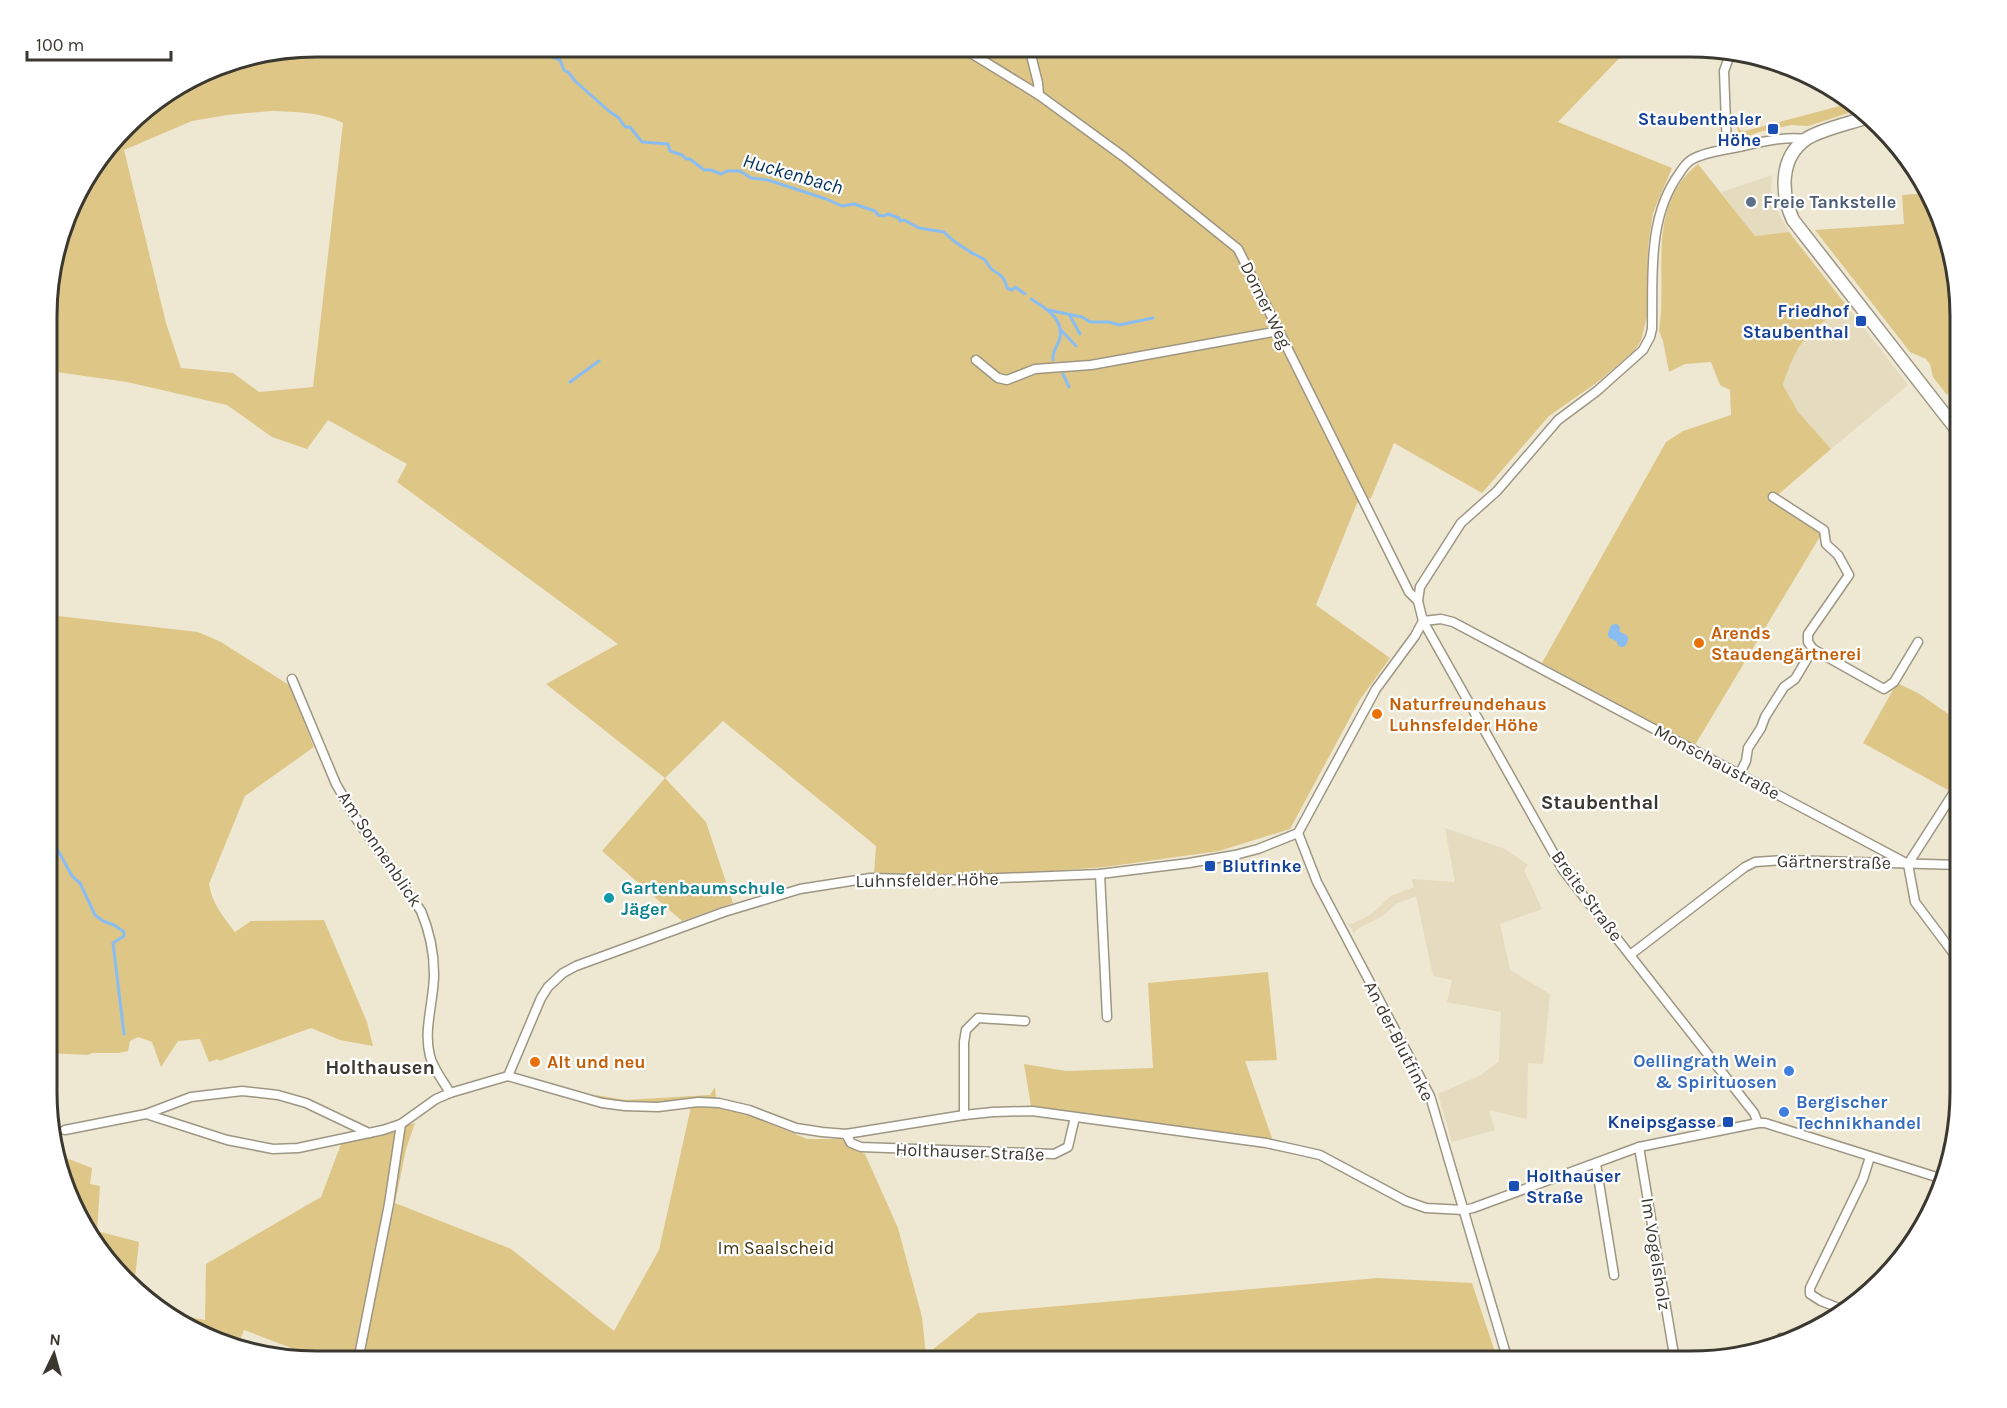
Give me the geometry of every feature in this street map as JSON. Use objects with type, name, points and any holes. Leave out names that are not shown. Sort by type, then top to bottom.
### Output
[{"type":"main road","points":[[1860,120],[1807,139],[1797,149],[1788,163],[1784,176],[1786,202],[1793,220],[1950,421]]},
{"type":"street","name":"Dorner Weg","points":[[978,57],[1039,95],[1124,157],[1235,245],[1247,264],[1409,592],[1418,601]]},
{"type":"street","points":[[1032,57],[1039,95]]},
{"type":"street","points":[[1727,149],[1724,71],[1728,60]]},
{"type":"street","points":[[1298,833],[1376,689],[1415,636],[1423,621],[1418,601],[1420,587],[1461,523],[1497,490],[1558,420],[1597,391],[1643,350],[1652,329],[1654,237],[1671,184],[1685,164],[1692,159],[1727,149],[1791,137],[1807,139]]},
{"type":"street","points":[[976,360],[999,378],[1007,380],[1035,369],[1091,364],[1280,331]]},
{"type":"street","points":[[1773,497],[1824,530],[1826,544],[1838,555],[1849,576],[1808,634],[1808,642],[1813,649],[1884,689],[1894,682],[1918,642]]},
{"type":"street","name":"Monschaustraße","points":[[1423,621],[1441,619],[1453,622],[1908,864]]},
{"type":"street","name":"Breite Straße","points":[[1423,621],[1563,870],[1762,1123]]},
{"type":"street","points":[[1740,773],[1746,761],[1748,747],[1761,728],[1765,717],[1784,687],[1795,679],[1813,649]]},
{"type":"street","name":"Am Sonnenblick","points":[[292,679],[336,784],[355,817],[426,920],[434,974],[428,1040],[430,1058],[450,1093]]},
{"type":"street","points":[[1950,799],[1908,864],[1914,902],[1950,949]]},
{"type":"street","name":"Luhnsfelder Höhe","points":[[508,1076],[541,998],[563,973],[724,912],[800,889],[870,878],[952,880],[1100,874],[1195,862],[1258,849],[1298,833]]},
{"type":"street","name":"An der Blutfinke","points":[[1298,833],[1317,882],[1430,1096],[1505,1351]]},
{"type":"street","name":"Gärtnerstraße","points":[[1630,955],[1745,867],[1755,862],[1785,860],[1950,865]]},
{"type":"street","points":[[1100,874],[1107,1017]]},
{"type":"street","name":"Holthauser Straße","points":[[963,1115],[966,1030],[978,1018],[1025,1022]]},
{"type":"street","points":[[146,1114],[227,1140],[273,1149],[298,1148],[400,1124],[436,1099],[508,1076]]},
{"type":"street","name":"Holthauser Straße","points":[[508,1076],[602,1103],[625,1106],[658,1107],[698,1102],[719,1103],[749,1110],[796,1128],[822,1132],[846,1134],[963,1115],[1032,1111],[1266,1143],[1320,1155],[1406,1201],[1426,1208],[1464,1210],[1639,1147],[1762,1123]]},
{"type":"street","points":[[65,1130],[146,1114],[190,1097],[242,1091],[278,1095],[306,1103],[369,1133]]},
{"type":"street","name":"Holthauser Straße","points":[[846,1134],[851,1143],[868,1148],[1054,1154],[1068,1147],[1075,1117]]},
{"type":"street","points":[[1762,1123],[1935,1177]]},
{"type":"street","points":[[360,1351],[388,1204],[400,1124]]},
{"type":"street","name":"Im Vogelsholz","points":[[1639,1147],[1673,1351]]},
{"type":"street","points":[[1835,1307],[1814,1298],[1810,1294],[1810,1288],[1863,1179],[1870,1157]]},
{"type":"street","points":[[1596,1164],[1614,1275]]},
{"type":"shaded area","name":"Freie Tankstelle","points":[[1772,175],[1771,189],[1775,206],[1789,232],[1755,236],[1721,192]]},
{"type":"shaded area","points":[[1847,306],[1908,385],[1831,449],[1797,412],[1783,385],[1789,364],[1807,336],[1822,321]]},
{"type":"shaded area","points":[[1445,828],[1505,849],[1528,865],[1524,870],[1542,909],[1500,924],[1510,970],[1550,994],[1543,1064],[1528,1063],[1527,1119],[1489,1110],[1495,1130],[1452,1142],[1438,1094],[1481,1075],[1499,1061],[1501,1012],[1447,1002],[1452,980],[1433,976],[1416,896],[1396,904],[1384,915],[1356,930],[1354,934],[1348,923],[1352,924],[1370,915],[1391,896],[1414,887],[1412,879],[1455,882]]},
{"type":"green space","points":[[316,57],[1620,57],[1558,122],[1672,168],[1653,213],[1648,245],[1647,316],[1641,341],[1635,350],[1599,381],[1549,416],[1482,493],[1394,443],[1371,498],[1357,503],[1316,605],[1390,658],[1359,701],[1290,829],[1219,851],[1105,867],[994,875],[874,873],[876,846],[723,721],[665,778],[546,684],[618,644],[397,482],[407,464],[328,420],[307,449],[272,437],[227,405],[127,382],[57,372],[59,282],[66,249],[84,201],[110,158],[158,110],[186,92],[217,77],[249,66],[282,59]],"holes":[[[271,111],[299,112],[335,119],[343,123],[313,387],[259,392],[233,373],[181,368],[166,323],[124,150],[192,121]]]},
{"type":"green space","points":[[1842,105],[1851,112],[1808,126],[1791,125],[1744,138],[1739,135],[1735,119],[1740,130],[1745,131]]},
{"type":"green space","points":[[1698,164],[1755,236],[1789,232],[1847,306],[1823,322],[1806,338],[1793,358],[1783,385],[1798,412],[1831,449],[1773,499],[1822,533],[1695,745],[1542,663],[1666,442],[1683,431],[1731,415],[1730,390],[1720,385],[1711,362],[1685,364],[1669,372],[1659,331],[1662,242],[1665,220],[1671,200],[1681,181]]},
{"type":"green space","points":[[1919,194],[1936,233],[1945,265],[1950,316],[1950,393],[1947,395],[1933,377],[1930,364],[1926,359],[1910,352],[1815,230],[1904,224],[1902,195]]},
{"type":"green space","points":[[57,616],[198,632],[221,642],[289,685],[314,747],[245,796],[209,884],[210,891],[219,910],[235,932],[251,921],[324,920],[367,1022],[373,1046],[340,1040],[311,1028],[219,1061],[218,1059],[209,1062],[200,1039],[178,1041],[161,1067],[152,1042],[138,1037],[130,1041],[128,1051],[88,1055],[57,1053]]},
{"type":"green space","points":[[1897,683],[1918,693],[1950,715],[1950,787],[1948,790],[1863,743]]},
{"type":"green space","points":[[665,778],[706,822],[733,903],[682,921],[602,851]]},
{"type":"green space","points":[[1268,972],[1277,1060],[1245,1061],[1273,1141],[1031,1106],[1024,1064],[1066,1071],[1153,1068],[1148,983]]},
{"type":"green space","points":[[715,1087],[716,1099],[637,1103],[596,1098],[596,1095],[625,1100],[710,1095]]},
{"type":"green space","name":"Im Saalscheid","points":[[704,1105],[737,1110],[807,1139],[841,1139],[852,1148],[865,1154],[898,1228],[922,1317],[926,1351],[316,1351],[296,1350],[244,1330],[240,1339],[187,1317],[205,1320],[206,1264],[321,1197],[341,1144],[415,1123],[406,1149],[395,1203],[511,1249],[614,1331],[659,1250],[691,1107]]},
{"type":"green space","points":[[66,1158],[92,1168],[90,1184],[100,1186],[97,1230],[77,1191]]},
{"type":"green space","points":[[98,1231],[139,1242],[135,1277],[110,1250]]},
{"type":"green space","name":"Im Saalscheid","points":[[1378,1278],[1472,1283],[1495,1351],[931,1351],[978,1313]]},
{"type":"waterway","name":"Huckenbach","points":[[552,57],[560,60],[564,70],[618,117],[625,127],[630,127],[642,142],[668,144],[670,151],[690,159],[704,170],[721,174],[727,171],[740,171],[751,178],[768,180],[842,206],[854,204],[875,211],[878,215],[888,214],[899,218],[900,221],[904,220],[919,228],[944,232],[949,238],[985,260],[991,269],[1003,278],[1007,288],[1012,290],[1015,287],[1025,294]]},
{"type":"waterway","name":"Huckenbach","points":[[1031,299],[1043,306],[1060,327],[1059,341],[1053,360]]},
{"type":"waterway","points":[[1048,310],[1082,317],[1090,322],[1109,322],[1119,325],[1153,318]]},
{"type":"waterway","points":[[1070,316],[1080,334]]},
{"type":"waterway","points":[[1061,330],[1076,346]]},
{"type":"waterway","points":[[570,382],[599,361]]},
{"type":"waterway","name":"Huckenbach","points":[[1063,374],[1069,387]]},
{"type":"waterway","points":[[1615,629],[1613,634],[1623,639],[1622,642]]},
{"type":"waterway","points":[[57,849],[72,876],[80,883],[95,915],[124,932],[124,936],[113,943],[124,1034]]},
{"type":"place","name":"Staubenthaler Höhe","points":[[1773,129]]},
{"type":"place","name":"Freie Tankstelle","points":[[1751,202]]},
{"type":"place","name":"Friedhof Staubenthal","points":[[1861,321]]},
{"type":"place","name":"Arends Staudengärtnerei","points":[[1699,643]]},
{"type":"place","name":"Naturfreundehaus Luhnsfelder Höhe","points":[[1377,714]]},
{"type":"place","name":"Blutfinke","points":[[1210,866]]},
{"type":"place","name":"Gartenbaumschule Jäger","points":[[609,898]]},
{"type":"place","name":"Alt und neu","points":[[535,1062]]},
{"type":"place","name":"Oellingrath Wein & Spirituosen","points":[[1789,1071]]},
{"type":"place","name":"Bergischer Technikhandel","points":[[1784,1112]]},
{"type":"place","name":"Kneipsgasse","points":[[1728,1122]]},
{"type":"place","name":"Holthauser Straße","points":[[1514,1186]]},
{"type":"district","name":"Staubenthal","points":[[1600,802]]},
{"type":"district","name":"Holthausen","points":[[380,1067]]}]
